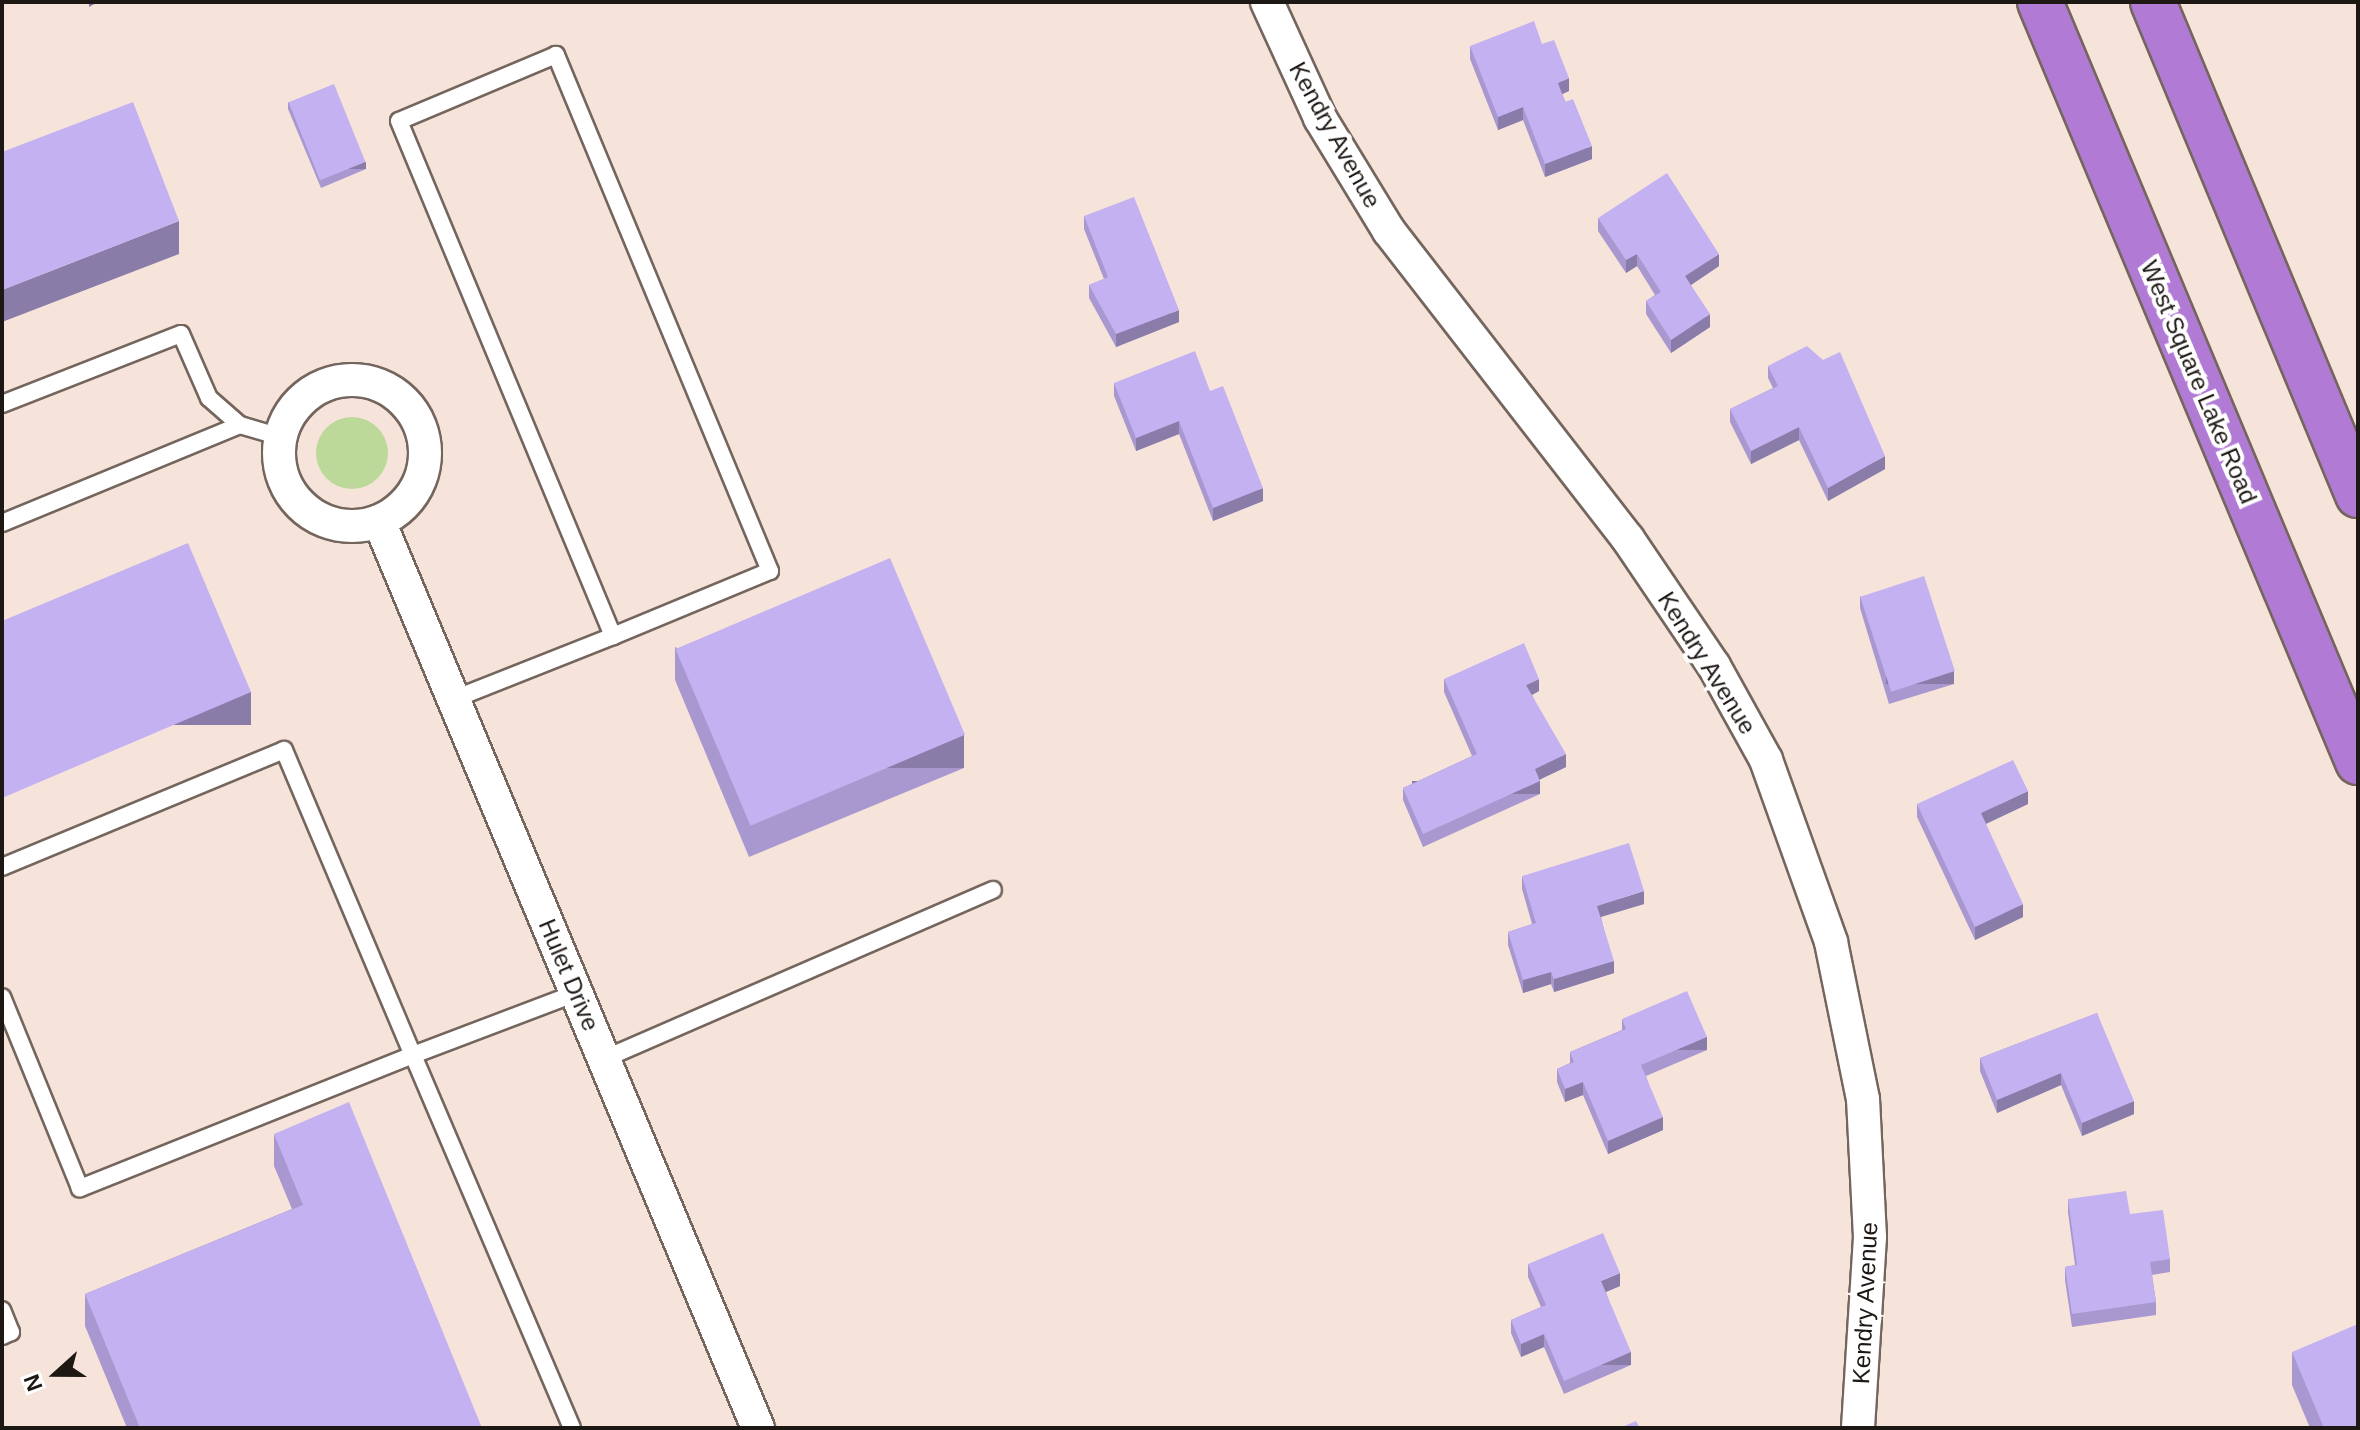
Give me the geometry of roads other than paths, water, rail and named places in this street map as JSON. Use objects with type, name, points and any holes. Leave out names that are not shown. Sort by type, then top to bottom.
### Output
[{"type":"highway","name":"West Square Lake Road","points":[[2040,2],[2358,762]]},
{"type":"highway","points":[[2153,2],[2358,495]]},
{"type":"street","name":"Kendry Avenue","points":[[1267,2],[1320,118],[1389,231],[1628,539],[1722,679],[1766,760],[1831,942],[1863,1099],[1870,1237],[1858,1428]]},
{"type":"street","points":[[326,385],[377,385],[406,404],[423,435],[423,470],[407,501],[379,521],[344,526],[312,514],[282,472],[281,437],[297,406],[326,385]]},
{"type":"street","name":"Hulet Drive","points":[[379,521],[758,1428]]},
{"type":"lane","points":[[454,699],[613,636],[770,571],[556,55],[399,121],[613,636]]},
{"type":"lane","points":[[2,404],[181,334],[209,398],[240,425],[281,437]]},
{"type":"lane","points":[[2,523],[240,425]]},
{"type":"lane","points":[[2,867],[284,750],[572,1428]]},
{"type":"lane","points":[[604,1059],[993,890]]},
{"type":"lane","points":[[2,997],[80,1188],[576,993]]},
{"type":"lane","points":[[2,1310],[11,1332],[2,1336]]}]
